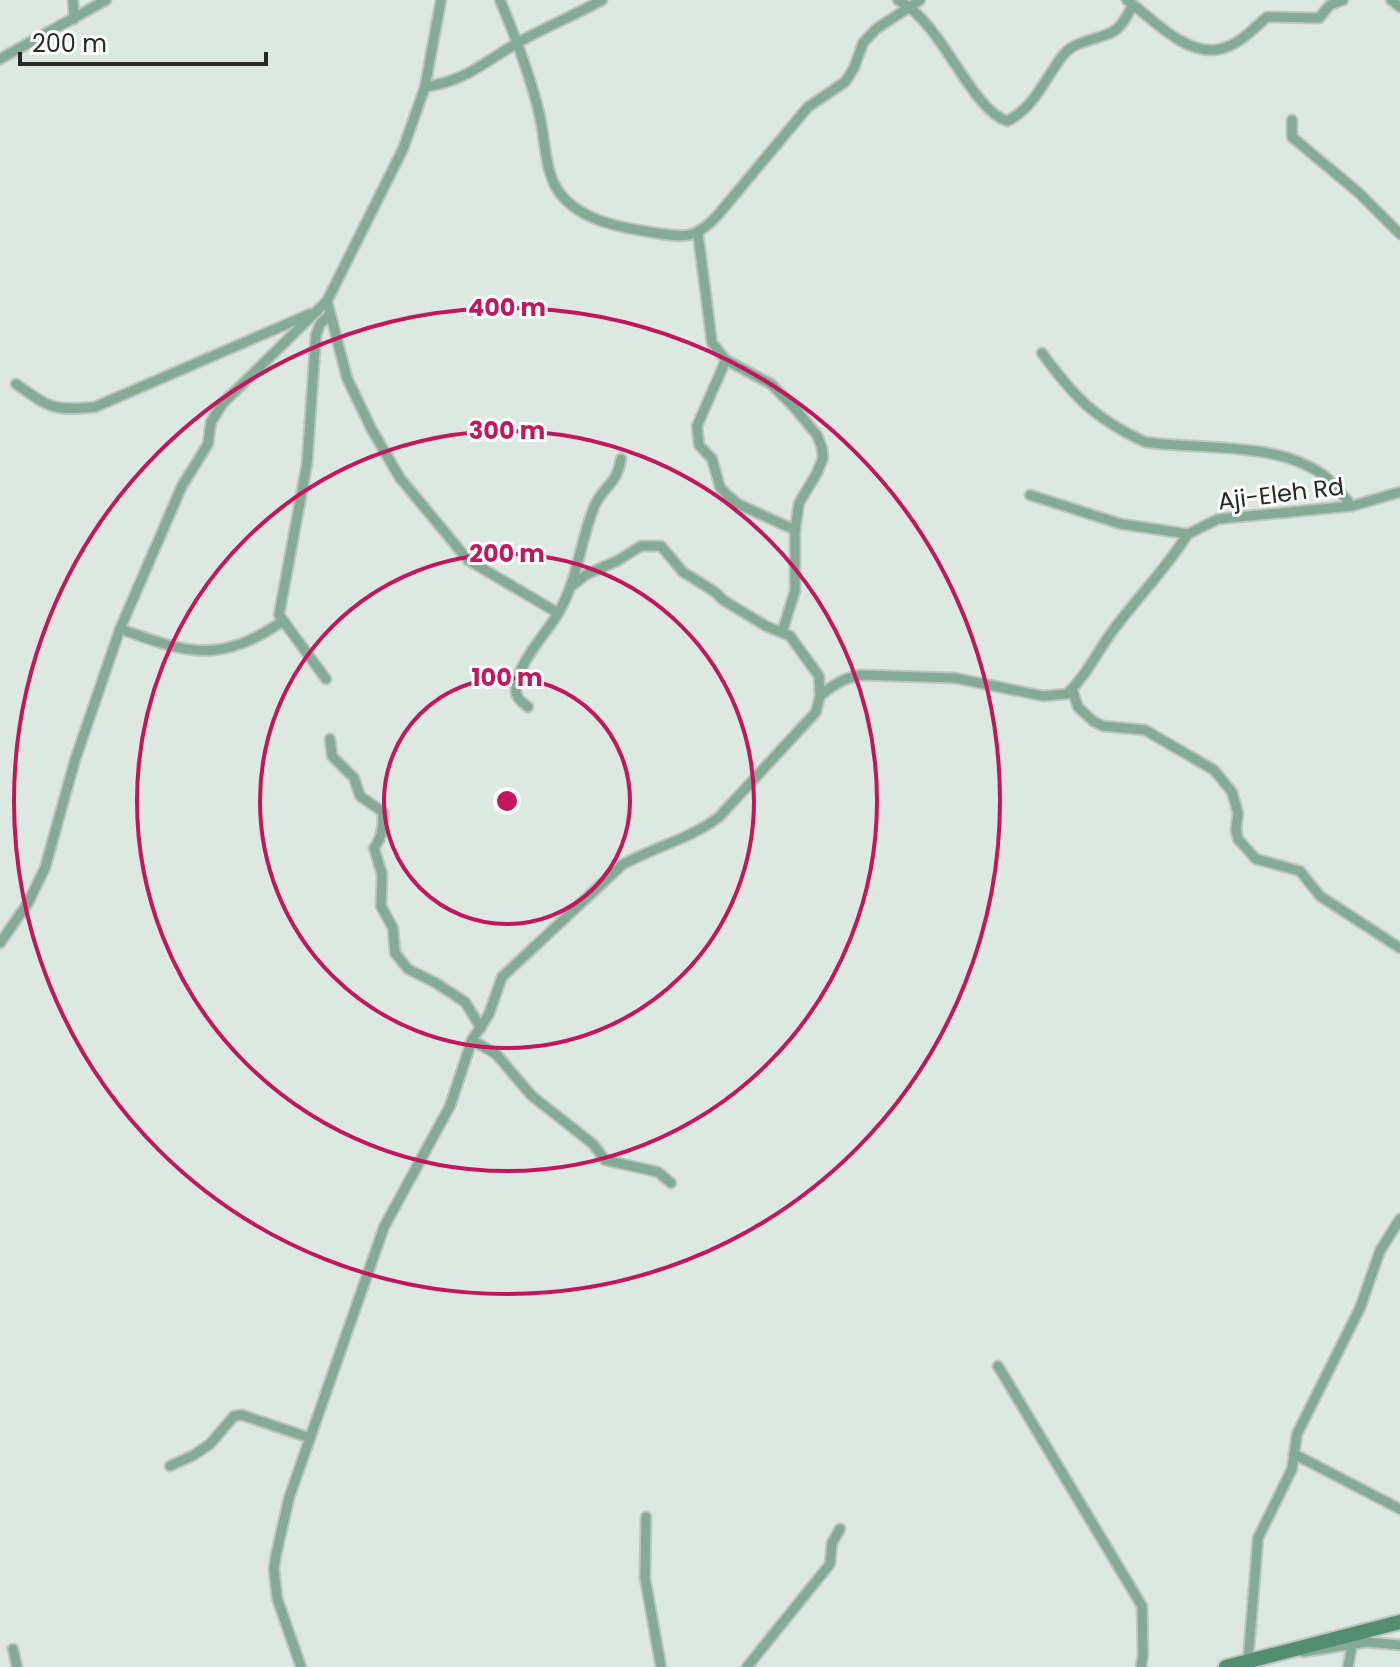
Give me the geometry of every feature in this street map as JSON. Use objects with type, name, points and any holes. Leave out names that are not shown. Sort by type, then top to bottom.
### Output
[{"type":"main road","points":[[1226,1667],[1400,1622]]},
{"type":"street","points":[[73,0],[74,19]]},
{"type":"street","points":[[0,59],[106,0]]},
{"type":"street","points":[[0,943],[28,903],[45,868],[75,760],[120,629],[182,486],[208,444],[211,422],[216,412],[327,301],[403,149],[425,87],[441,0]]},
{"type":"street","points":[[500,0],[518,42],[540,115],[551,175],[558,190],[591,217],[614,226],[678,236],[698,234],[717,216],[808,107],[845,82],[863,43],[876,29],[920,0]]},
{"type":"street","points":[[425,87],[448,83],[475,72],[518,42],[602,0]]},
{"type":"street","points":[[898,0],[910,6],[936,34],[990,112],[1007,121],[1017,116],[1042,89],[1064,55],[1077,43],[1118,29],[1130,2],[1176,38],[1208,50],[1222,49],[1241,40],[1267,17],[1319,18],[1330,5],[1343,0]]},
{"type":"street","points":[[1391,0],[1400,7]]},
{"type":"street","points":[[1292,120],[1292,137],[1359,193],[1400,234]]},
{"type":"street","points":[[698,234],[712,343],[726,360],[771,384],[817,435],[822,448],[823,458],[817,473],[799,503],[795,530],[795,591],[782,632]]},
{"type":"street","points":[[327,301],[347,378],[400,478],[468,560],[558,613]]},
{"type":"street","points":[[16,384],[44,403],[63,410],[95,407],[316,311]]},
{"type":"street","points":[[326,679],[279,615],[307,464],[315,345],[320,324],[330,314]]},
{"type":"street","points":[[1042,353],[1081,403],[1106,423],[1130,435],[1145,442],[1267,454],[1304,465],[1323,475],[1352,506]]},
{"type":"street","points":[[726,360],[697,426],[699,445],[712,459],[720,487],[726,494],[738,504],[795,530]]},
{"type":"street","points":[[528,707],[515,690],[517,681],[573,585],[589,520],[600,494],[618,475],[621,459]]},
{"type":"street","name":"Aji-Eleh Rd","points":[[1188,534],[1218,519],[1352,506],[1400,492]]},
{"type":"street","points":[[820,696],[847,677],[861,675],[955,678],[1043,696],[1058,696],[1072,689],[1188,534],[1121,524],[1030,495]]},
{"type":"street","points":[[301,1667],[277,1598],[274,1569],[289,1498],[384,1227],[450,1106],[472,1040],[489,1014],[502,977],[622,865],[706,827],[719,817],[816,712],[820,696],[819,676],[790,636],[731,605],[683,572],[661,546],[641,546],[587,574],[573,585]]},
{"type":"street","points":[[120,629],[173,648],[196,652],[238,644],[283,621]]},
{"type":"street","points":[[1072,689],[1078,707],[1093,721],[1103,726],[1145,730],[1214,770],[1232,792],[1238,813],[1238,839],[1256,859],[1300,871],[1320,896],[1400,948]]},
{"type":"street","points":[[330,739],[332,756],[354,778],[360,796],[383,812],[380,840],[374,848],[382,874],[381,906],[393,928],[395,953],[408,969],[465,1002],[481,1028]]},
{"type":"street","points":[[472,1040],[496,1054],[532,1096],[593,1144],[605,1160],[658,1172],[671,1183]]},
{"type":"street","points":[[1248,1661],[1258,1538],[1292,1469],[1297,1434],[1360,1308],[1380,1251],[1400,1219]]},
{"type":"street","points":[[998,1366],[1142,1606],[1141,1667]]},
{"type":"street","points":[[170,1466],[210,1444],[234,1416],[242,1415],[310,1438]]},
{"type":"street","points":[[1294,1454],[1400,1509]]},
{"type":"street","points":[[646,1517],[645,1578],[661,1667]]},
{"type":"street","points":[[747,1667],[830,1564],[832,1543],[840,1529]]},
{"type":"street","points":[[1275,1654],[1322,1651],[1366,1642],[1400,1645]]},
{"type":"street","points":[[1348,1667],[1352,1645]]},
{"type":"street","points":[[13,1649],[17,1667]]}]
